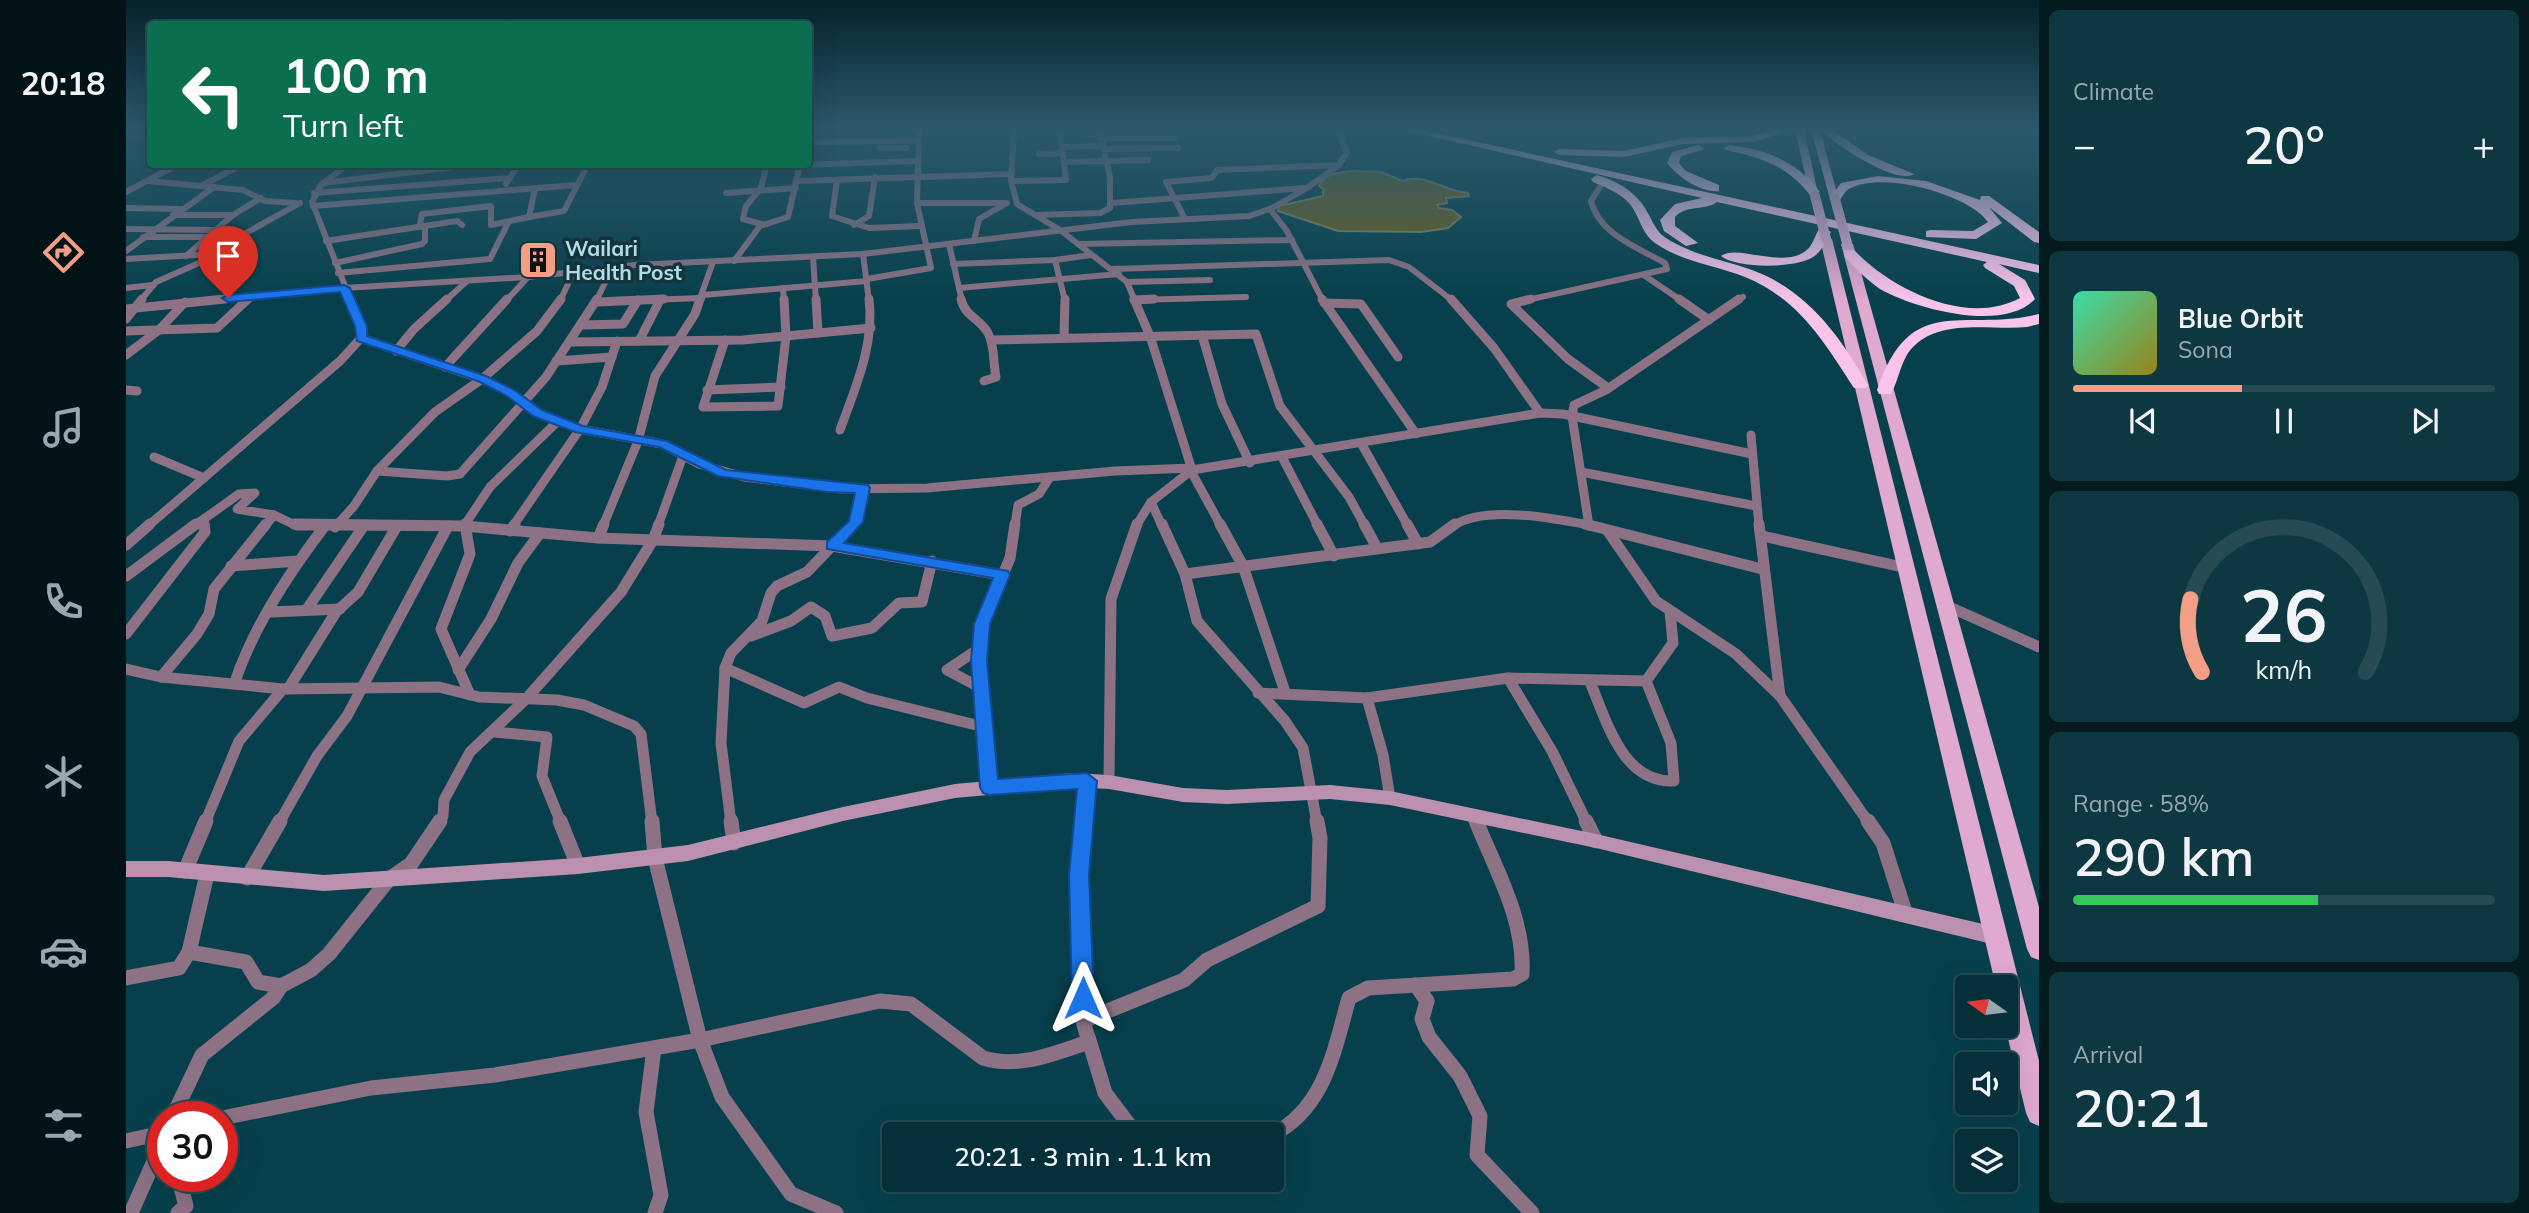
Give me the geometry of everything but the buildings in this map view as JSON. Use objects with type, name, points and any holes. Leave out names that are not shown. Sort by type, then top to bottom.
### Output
[{"type":"highway","points":[[1610,187],[1634,202],[1650,231],[1660,240],[1687,254],[1762,280],[1798,302],[1829,332],[1860,384]]},
{"type":"highway","points":[[1670,187],[2039,269]]},
{"type":"highway","points":[[1695,187],[2039,262]]},
{"type":"highway","points":[[1715,187],[1737,195]]},
{"type":"highway","points":[[1808,187],[1814,194]]},
{"type":"highway","points":[[1835,199],[1845,187]]},
{"type":"highway","points":[[1875,225],[1948,236],[1976,235],[1995,223],[1987,210],[1967,198],[1928,187]]},
{"type":"highway","points":[[1953,187],[1994,203],[2039,239]]},
{"type":"highway","points":[[1757,207],[1695,203],[1680,206],[1670,212],[1666,219],[1669,228],[1693,245],[1752,260],[1784,261],[1805,256],[1825,236]]},
{"type":"highway","points":[[1848,248],[1887,286],[1929,303],[1993,312],[2010,310],[2028,299],[2026,290],[2006,273],[1931,245]]},
{"type":"highway","points":[[1885,390],[1895,357],[1909,340],[1922,333],[1964,324],[2012,324],[2039,319]]},
{"type":"main road","points":[[1812,187],[2039,1113]]},
{"type":"main road","points":[[1831,187],[2039,950]]},
{"type":"street","points":[[209,187],[243,190],[276,203],[300,203],[421,187]]},
{"type":"street","points":[[126,251],[214,187]]},
{"type":"street","points":[[126,545],[340,361],[361,338],[361,326],[338,273],[313,200],[321,187]]},
{"type":"street","points":[[444,196],[448,187]]},
{"type":"street","points":[[501,192],[504,187]]},
{"type":"street","points":[[313,200],[444,196],[553,187]]},
{"type":"street","points":[[425,227],[419,224],[422,214],[488,206],[493,207],[491,225],[564,211],[574,187]]},
{"type":"street","points":[[762,187],[758,198],[746,206],[743,219],[762,224],[783,221],[788,216],[797,187]]},
{"type":"street","points":[[726,193],[787,187]]},
{"type":"street","points":[[836,187],[831,214],[855,225],[920,226]]},
{"type":"street","points":[[855,225],[869,216],[874,187]]},
{"type":"street","points":[[598,302],[660,300],[816,286],[930,270],[920,226],[916,187]]},
{"type":"street","points":[[1011,187],[1011,203]]},
{"type":"street","points":[[1034,215],[1100,212],[1110,208],[1112,203],[1110,187]]},
{"type":"street","points":[[1169,187],[1185,219]]},
{"type":"street","points":[[1600,187],[1591,201],[1594,213],[1622,239],[1667,266],[1645,276],[1511,303],[1568,359],[1608,388]]},
{"type":"street","points":[[529,217],[534,188]]},
{"type":"street","points":[[1112,203],[1307,188]]},
{"type":"street","points":[[126,309],[344,288],[528,277],[613,267],[863,254],[1060,230],[1241,216],[1270,209],[1307,188]]},
{"type":"street","points":[[1228,195],[1241,216]]},
{"type":"street","points":[[186,256],[233,215],[261,198]]},
{"type":"street","points":[[1144,201],[1152,221]]},
{"type":"street","points":[[126,288],[152,285],[219,254],[237,238],[300,203]]},
{"type":"street","points":[[917,203],[1011,203],[1060,230],[1127,282],[1150,336],[1192,470],[1243,566],[1285,692]]},
{"type":"street","points":[[974,241],[979,219],[1011,203]]},
{"type":"street","points":[[126,208],[181,209]]},
{"type":"street","points":[[1270,209],[1283,223],[1324,303],[1416,434]]},
{"type":"street","points":[[173,215],[233,215]]},
{"type":"street","points":[[326,241],[457,221],[462,225]]},
{"type":"street","points":[[338,273],[490,259],[508,223]]},
{"type":"street","points":[[734,261],[762,224]]},
{"type":"street","points":[[335,263],[422,244],[425,242],[425,227]]},
{"type":"street","points":[[126,229],[216,230]]},
{"type":"street","points":[[143,237],[208,237]]},
{"type":"street","points":[[1078,244],[1292,240]]},
{"type":"street","points":[[126,244],[135,244]]},
{"type":"street","points":[[949,244],[964,311],[984,327],[991,340],[996,377],[984,381]]},
{"type":"street","points":[[126,259],[219,254]]},
{"type":"street","points":[[840,430],[860,375],[871,328],[863,254]]},
{"type":"street","points":[[953,264],[1055,260],[1091,255]]},
{"type":"street","points":[[813,257],[818,332]]},
{"type":"street","points":[[1055,260],[1062,279],[1066,305],[1064,337]]},
{"type":"street","points":[[959,288],[1062,279],[1116,271],[1389,260],[1408,266],[1441,291],[1509,367],[1540,412]]},
{"type":"street","points":[[598,538],[638,441],[655,376],[679,340],[702,296],[713,262]]},
{"type":"street","points":[[377,471],[457,476],[525,405],[598,302],[613,267]]},
{"type":"street","points":[[235,682],[243,657],[298,561],[360,499],[377,471],[443,405],[482,379],[537,331],[559,301],[573,271]]},
{"type":"street","points":[[1645,276],[1709,320]]},
{"type":"street","points":[[445,367],[528,277]]},
{"type":"street","points":[[1127,282],[1210,280]]},
{"type":"street","points":[[396,351],[414,329],[466,282]]},
{"type":"street","points":[[126,319],[152,285]]},
{"type":"street","points":[[725,340],[707,390],[704,407],[778,406],[786,337],[783,288]]},
{"type":"street","points":[[126,331],[217,328],[251,297]]},
{"type":"street","points":[[1134,300],[1246,297]]},
{"type":"street","points":[[1590,526],[1572,416],[1574,405],[1608,388],[1743,297]]},
{"type":"street","points":[[583,325],[623,324],[638,300]]},
{"type":"street","points":[[639,341],[660,300]]},
{"type":"street","points":[[126,355],[159,330],[186,302]]},
{"type":"street","points":[[1324,303],[1362,304],[1398,357]]},
{"type":"street","points":[[570,342],[725,340],[871,328]]},
{"type":"street","points":[[991,340],[1251,333],[1258,336],[1280,405],[1349,497],[1377,548]]},
{"type":"street","points":[[1202,335],[1222,404],[1250,463]]},
{"type":"street","points":[[361,338],[482,379],[512,394],[525,405],[580,429],[662,444],[723,473],[841,489],[972,486],[1050,477],[1192,470],[1250,463],[1540,412],[1572,416],[1752,454]]},
{"type":"street","points":[[510,531],[580,429],[602,387],[617,341]]},
{"type":"street","points":[[556,361],[612,357]]},
{"type":"street","points":[[707,390],[781,387]]},
{"type":"street","points":[[126,390],[137,391]]},
{"type":"street","points":[[470,695],[441,629],[470,554],[464,526],[490,487],[558,421]]},
{"type":"street","points":[[1751,435],[1756,506],[1762,536],[1762,569],[1780,696]]},
{"type":"street","points":[[1361,443],[1418,544]]},
{"type":"street","points":[[179,1101],[202,1055],[273,998],[281,986],[311,970],[329,954],[389,879],[411,864],[443,816],[443,800],[459,767],[470,752],[526,699],[621,592],[653,540],[683,456]]},
{"type":"street","points":[[154,457],[204,478]]},
{"type":"street","points":[[1282,457],[1334,556]]},
{"type":"street","points":[[1108,782],[1109,612],[1132,532],[1151,502],[1192,470]]},
{"type":"street","points":[[1581,472],[1756,506]]},
{"type":"street","points":[[989,787],[981,688],[982,624],[1012,551],[1018,505],[1040,494],[1050,477]]},
{"type":"street","points":[[734,843],[721,743],[725,668],[731,653],[762,621],[771,593],[777,586],[807,572],[856,522],[863,488]]},
{"type":"street","points":[[126,576],[230,499],[247,492],[255,494],[237,509],[274,515],[297,526],[464,526],[598,538],[832,546],[1002,575]]},
{"type":"street","points":[[1083,1021],[1184,980],[1218,954],[1316,909],[1320,838],[1303,748],[1285,721],[1197,621],[1185,574],[1151,502]]},
{"type":"street","points":[[161,677],[197,634],[209,614],[214,589],[274,515]]},
{"type":"street","points":[[1185,574],[1418,544],[1439,538],[1457,523],[1474,518],[1522,516],[1567,520],[1762,569]]},
{"type":"street","points":[[126,634],[205,532],[204,519]]},
{"type":"street","points":[[185,872],[239,741],[286,689],[340,608],[354,598],[397,526]]},
{"type":"street","points":[[247,878],[317,756],[347,716],[448,526]]},
{"type":"street","points":[[307,610],[363,527]]},
{"type":"street","points":[[1607,530],[1656,601],[1736,654],[1780,696],[1883,843],[1905,912]]},
{"type":"street","points":[[458,670],[493,615],[528,546],[540,533]]},
{"type":"street","points":[[1762,536],[1907,568]]},
{"type":"street","points":[[231,566],[298,561]]},
{"type":"street","points":[[745,638],[791,621],[811,607],[825,616],[832,636],[872,628],[899,603],[922,602],[932,561]]},
{"type":"street","points":[[1945,605],[2039,647]]},
{"type":"street","points":[[271,612],[340,608]]},
{"type":"street","points":[[1646,681],[1673,643],[1670,611]]},
{"type":"street","points":[[980,648],[947,670],[981,688]]},
{"type":"street","points":[[725,668],[804,703],[839,687],[867,698],[984,727]]},
{"type":"street","points":[[126,669],[161,677],[286,689],[439,687],[470,695],[578,703],[623,719],[641,734],[649,781],[655,858],[700,1040],[722,1097],[791,1194],[836,1213]]},
{"type":"street","points":[[1258,693],[1285,692],[1367,698],[1508,678],[1590,682],[1646,681]]},
{"type":"street","points":[[1508,678],[1552,751],[1596,841]]},
{"type":"street","points":[[1590,682],[1628,761],[1638,774],[1665,783],[1674,781],[1676,768],[1671,740],[1646,681]]},
{"type":"street","points":[[1367,698],[1383,755],[1390,798]]},
{"type":"street","points":[[494,732],[547,737],[542,776],[578,866]]},
{"type":"street","points":[[238,1115],[371,1088],[495,1075],[654,1048],[844,1008],[901,1001],[911,1004],[983,1058],[997,1063],[1018,1064],[1088,1042],[1083,1021],[1079,875],[1087,781]]},
{"type":"street","points":[[126,869],[324,883],[578,866],[655,858],[734,843],[843,814],[989,787],[1087,781],[1183,795],[1227,797],[1311,793],[1390,798],[1596,841],[1905,912],[1996,936]]},
{"type":"street","points":[[1284,1131],[1309,1110],[1349,998],[1368,988],[1513,979],[1522,974],[1525,960],[1519,931],[1474,815]]},
{"type":"street","points":[[126,978],[178,968],[189,952],[207,874]]},
{"type":"street","points":[[189,952],[246,962],[258,982],[281,986]]},
{"type":"street","points":[[1416,985],[1427,1001],[1422,1019],[1429,1037],[1460,1076],[1480,1116],[1477,1155],[1532,1213]]},
{"type":"street","points":[[1083,1021],[1105,1093],[1127,1122]]},
{"type":"street","points":[[654,1048],[646,1112],[661,1195],[655,1213]]},
{"type":"street","points":[[126,1141],[147,1136]]},
{"type":"street","points":[[131,1213],[147,1177]]},
{"type":"street","points":[[181,1192],[184,1211]]},
{"type":"shaded area","points":[[1320,187],[1444,187],[1468,193],[1469,196],[1446,198],[1447,203],[1437,205],[1439,208],[1452,210],[1461,217],[1448,228],[1421,232],[1338,231],[1278,211],[1279,206],[1323,196],[1323,189]]},
{"type":"place","name":"Wailari Health Post","points":[[538,260]]},
{"type":"route","points":[[228,298],[344,288],[361,326],[361,338],[482,379],[512,394],[537,413],[580,429],[672,447],[683,456],[723,473],[828,488],[863,488],[856,522],[832,546],[1002,575],[982,624],[979,661],[989,787],[1087,781],[1079,875],[1083,929],[1083,998]]}]
